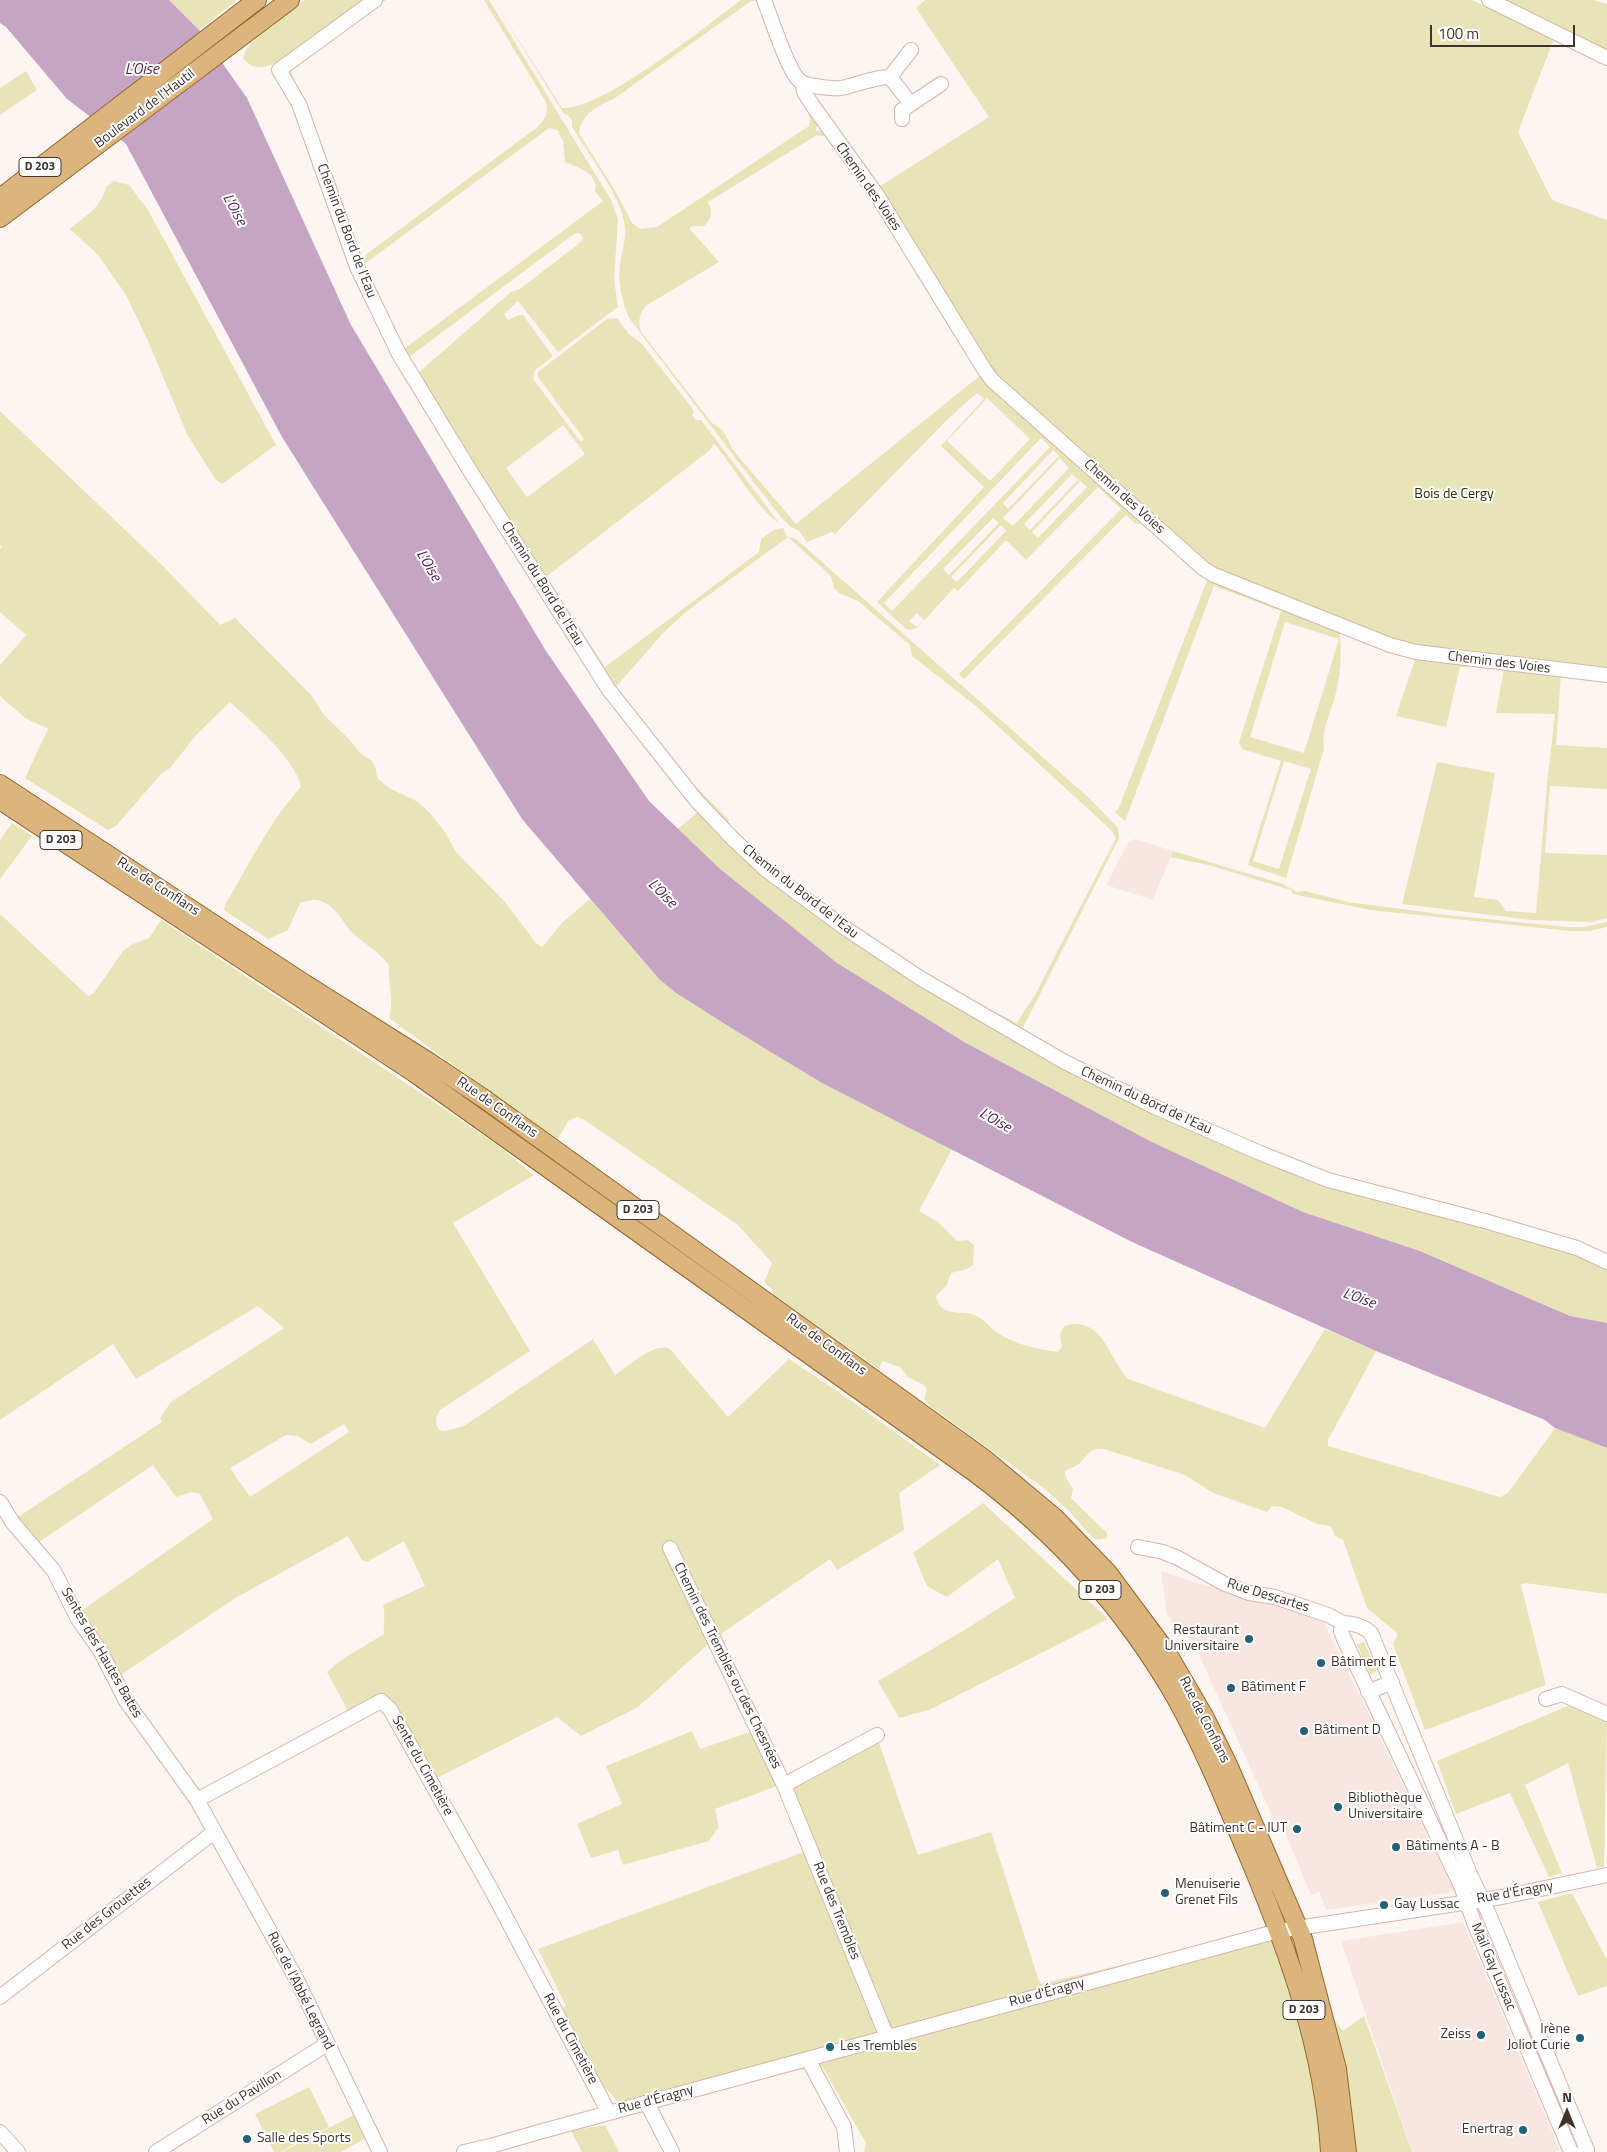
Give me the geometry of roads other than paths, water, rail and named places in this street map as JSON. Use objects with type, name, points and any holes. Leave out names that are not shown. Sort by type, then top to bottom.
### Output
[{"type":"main road","name":"Boulevard de l'Hautil","points":[[0,218],[34,194],[81,147],[257,0]]},
{"type":"main road","name":"Boulevard de l'Hautil","points":[[1,197],[81,147],[290,0]]},
{"type":"main road","name":"D 203","points":[[0,224],[34,194]]},
{"type":"main road","name":"Rue de Conflans","points":[[0,784],[302,982],[470,1089],[982,1457],[1042,1506],[1082,1545],[1120,1588],[1155,1634],[1186,1683],[1221,1750],[1298,1927],[1331,2043],[1341,2097],[1347,2152]]},
{"type":"main road","name":"Rue de Conflans","points":[[0,802],[432,1085],[974,1472],[1019,1508],[1061,1547],[1100,1589],[1135,1635],[1167,1683],[1210,1767],[1278,1931],[1316,2053],[1324,2090],[1330,2152]]},
{"type":"street","name":"Chemin du Bord de l'Eau","points":[[375,0],[279,70],[298,104],[357,268],[399,354],[474,477],[609,690],[696,800],[734,840],[765,869],[845,928],[920,978],[1063,1061],[1155,1106],[1260,1154],[1328,1180],[1485,1221],[1577,1248],[1607,1262]]},
{"type":"street","name":"Chemin des Voies","points":[[764,0],[791,67],[798,80],[803,83],[804,92],[824,124],[876,195],[992,380],[1204,569],[1214,575],[1390,645],[1416,652],[1607,675]]},
{"type":"street","points":[[1490,0],[1607,58]]},
{"type":"street","points":[[803,83],[840,88],[875,78],[890,77],[911,50]]},
{"type":"street","points":[[890,77],[911,104]]},
{"type":"street","points":[[902,118],[902,110],[941,84]]},
{"type":"street","name":"Sentes des Hautes Bates","points":[[0,1502],[13,1523],[54,1571],[78,1619],[101,1652],[126,1702],[197,1800],[214,1832]]},
{"type":"street","name":"Rue Descartes","points":[[1138,1547],[1163,1552],[1178,1558],[1223,1583],[1250,1593],[1275,1596],[1328,1615],[1343,1623]]},
{"type":"street","name":"Chemin des Trembles ou des Chesnées","points":[[670,1548],[784,1785]]},
{"type":"street","name":"Mail Gay Lussac","points":[[1571,2152],[1458,1880],[1368,1692],[1341,1631],[1343,1623],[1359,1626],[1371,1633],[1587,2150],[1583,2152]]},
{"type":"street","points":[[1368,1692],[1392,1682]]},
{"type":"street","points":[[1546,1698],[1562,1694],[1607,1714]]},
{"type":"street","name":"Sente du Cimetière","points":[[197,1800],[381,1702],[390,1709],[531,1964]]},
{"type":"street","points":[[784,1785],[877,1735]]},
{"type":"street","name":"Rue des Trembles","points":[[784,1785],[887,2037]]},
{"type":"street","name":"Rue des Grouettes","points":[[0,1997],[214,1832]]},
{"type":"street","name":"Rue de l'Abbé Legrand","points":[[214,1832],[298,1980],[380,2152]]},
{"type":"street","name":"Rue d'Éragny","points":[[464,2152],[494,2146],[1278,1931],[1482,1900],[1607,1875]]},
{"type":"street","name":"Rue du Cimetière","points":[[531,1964],[609,2113]]},
{"type":"street","name":"Mail Gay Lussac","points":[[1517,2024],[1531,2017]]},
{"type":"street","name":"Rue du Pavillon","points":[[156,2152],[327,2044]]},
{"type":"street","points":[[808,2059],[844,2127],[847,2152]]},
{"type":"street","points":[[1547,2097],[1562,2091]]},
{"type":"street","points":[[647,2103],[672,2152]]},
{"type":"street","points":[[0,2132],[18,2152]]},
{"type":"street","name":"Rue d'Éragny","points":[[480,2152],[494,2146]]},
{"type":"water","name":"L’Oise","points":[[0,0],[169,0],[199,30],[247,98],[351,325],[546,651],[649,801],[719,868],[837,963],[966,1043],[1152,1142],[1303,1212],[1420,1251],[1570,1316],[1607,1323],[1607,1448],[1555,1428],[1545,1420],[1376,1351],[1132,1242],[822,1083],[676,993],[659,979],[522,819],[282,437],[126,144],[67,99],[6,27],[0,23]]},
{"type":"place","name":"Restaurant Universitaire","points":[[1249,1639]]},
{"type":"place","name":"Bâtiment E","points":[[1321,1663]]},
{"type":"place","name":"Bâtiment F","points":[[1231,1688]]},
{"type":"place","name":"Bâtiment D","points":[[1304,1731]]},
{"type":"place","name":"Bibliothèque Universitaire","points":[[1338,1807]]},
{"type":"place","name":"Bâtiment C - IUT","points":[[1297,1829]]},
{"type":"place","name":"Bâtiments A - B","points":[[1396,1847]]},
{"type":"place","name":"Menuiserie Grenet Fils","points":[[1165,1893]]},
{"type":"place","name":"Gay Lussac","points":[[1384,1905]]},
{"type":"place","name":"Zeiss","points":[[1481,2035]]},
{"type":"place","name":"Irène Joliot Curie","points":[[1580,2038]]},
{"type":"place","name":"Les Trembles","points":[[830,2047]]},
{"type":"place","name":"Enertrag","points":[[1523,2130]]},
{"type":"place","name":"Salle des Sports","points":[[247,2139]]},
{"type":"water label","name":"L'Oise","points":[[234,210]]},
{"type":"water label","name":"L'Oise","points":[[428,566]]},
{"type":"water label","name":"L'Oise","points":[[662,894]]},
{"type":"water label","name":"L'Oise","points":[[995,1121]]},
{"type":"water label","name":"L'Oise","points":[[1359,1299]]},
{"type":"park label","name":"Bois de Cergy","points":[[1454,495]]}]
